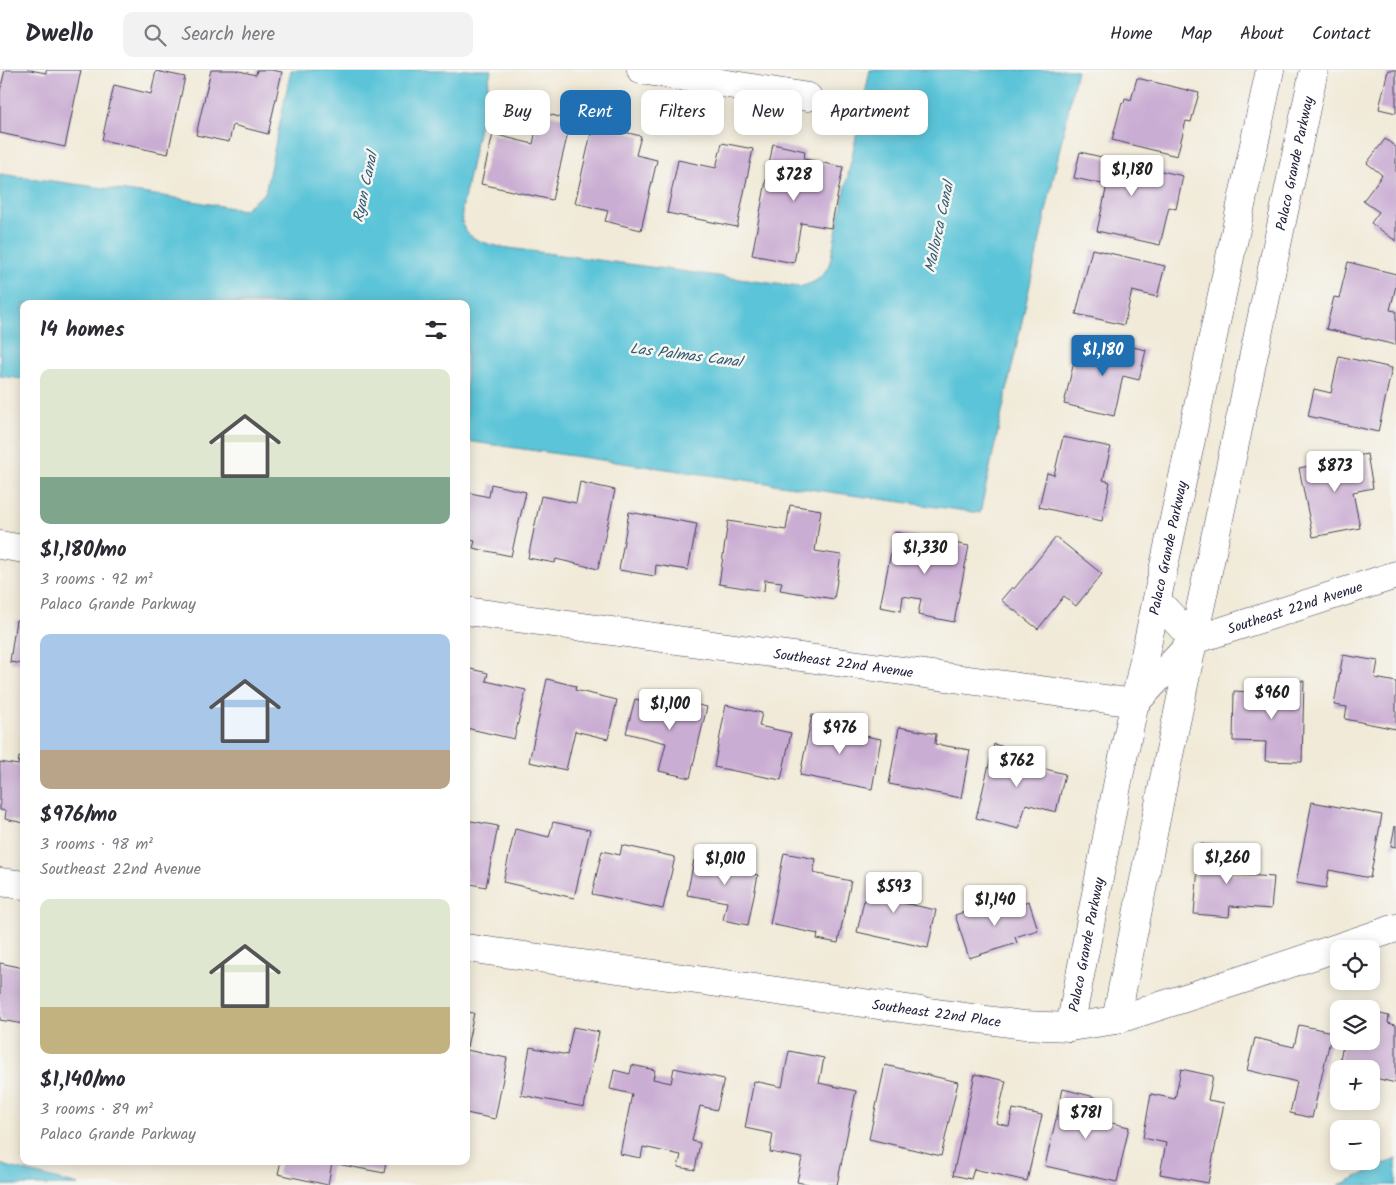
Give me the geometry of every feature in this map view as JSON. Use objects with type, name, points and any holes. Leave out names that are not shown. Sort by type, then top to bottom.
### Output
[{"type":"street","points":[[642,70],[683,73],[808,97]]},
{"type":"street","name":"Palaco Grande Parkway","points":[[1070,1027],[1135,703],[1270,70]]},
{"type":"street","name":"Palaco Grande Parkway","points":[[1116,1020],[1162,788],[1314,70]]},
{"type":"street","points":[[0,545],[20,548]]},
{"type":"street","name":"Southeast 22nd Avenue","points":[[470,612],[1135,703],[1194,640],[1396,575]]},
{"type":"street","points":[[1157,601],[1194,640]]},
{"type":"street","points":[[0,882],[20,885]]},
{"type":"street","name":"Southeast 22nd Place","points":[[470,949],[1023,1025],[1070,1027],[1116,1020],[1396,928]]},
{"type":"water","points":[[291,70],[491,70],[487,90],[485,90],[485,99],[462,209],[463,226],[469,235],[479,241],[501,247],[799,287],[810,284],[822,276],[830,262],[856,135],[928,135],[928,90],[866,90],[870,70],[1077,70],[980,513],[470,442],[470,300],[20,300],[20,378],[0,376],[0,174],[170,197],[243,210],[265,193]]},
{"type":"water","points":[[1396,1159],[1396,1185],[1339,1185],[1372,1170],[1380,1170],[1380,1166]]},
{"type":"water","points":[[0,1164],[6,1166],[78,1185],[0,1185]]},
{"type":"building","points":[[5,70],[30,70],[46,73],[46,70],[81,70],[65,147],[0,133],[0,91]]},
{"type":"building","points":[[211,70],[235,70],[256,75],[257,70],[282,72],[268,134],[233,125],[229,142],[196,135]]},
{"type":"building","points":[[1388,70],[1396,70],[1396,113],[1379,109]]},
{"type":"building","points":[[156,71],[185,77],[168,154],[102,140],[114,85],[151,94]]},
{"type":"building","points":[[1137,78],[1199,93],[1191,122],[1186,121],[1177,156],[1112,140],[1122,102],[1124,103],[1125,98],[1131,100]]},
{"type":"building","points":[[550,115],[560,117],[560,135],[567,135],[552,200],[481,184],[493,135],[533,144],[535,135],[550,135]]},
{"type":"building","points":[[631,134],[641,136],[636,155],[657,160],[641,230],[605,221],[608,211],[575,203],[591,135]]},
{"type":"building","points":[[1385,139],[1396,147],[1396,241],[1371,223],[1379,212],[1363,201],[1382,175],[1367,163]]},
{"type":"building","points":[[722,143],[753,149],[737,227],[667,213],[678,160],[716,168]]},
{"type":"building","points":[[773,144],[805,151],[804,159],[843,167],[831,228],[801,223],[794,263],[752,255]]},
{"type":"building","points":[[1080,152],[1183,176],[1176,209],[1169,207],[1160,245],[1097,231],[1107,185],[1074,178]]},
{"type":"building","points":[[1092,249],[1165,266],[1157,297],[1132,291],[1124,325],[1076,314]]},
{"type":"building","points":[[1348,262],[1396,274],[1396,286],[1390,310],[1396,311],[1396,345],[1326,329],[1334,297],[1339,298]]},
{"type":"building","points":[[1111,342],[1146,350],[1139,380],[1123,376],[1114,416],[1064,404],[1077,349],[1108,357]]},
{"type":"building","points":[[1339,356],[1392,368],[1378,432],[1308,416],[1314,389],[1331,393]]},
{"type":"building","points":[[1063,437],[1111,447],[1103,480],[1110,482],[1102,521],[1039,507],[1047,473],[1054,475]]},
{"type":"building","points":[[1367,454],[1373,488],[1353,492],[1360,528],[1313,537],[1299,468]]},
{"type":"building","points":[[580,482],[615,490],[598,569],[556,559],[555,563],[528,558],[541,496],[576,503]]},
{"type":"building","points":[[491,484],[526,492],[511,556],[473,548],[475,541],[470,540],[470,493],[489,497]]},
{"type":"building","points":[[790,505],[821,510],[815,551],[841,555],[834,599],[780,590],[782,582],[765,580],[764,591],[719,584],[728,521],[786,530]]},
{"type":"building","points":[[629,512],[697,524],[688,570],[656,565],[655,576],[619,570]]},
{"type":"building","points":[[895,532],[969,546],[954,622],[918,615],[921,599],[903,596],[901,611],[880,607]]},
{"type":"building","points":[[1056,537],[1102,574],[1076,606],[1064,596],[1038,629],[1001,600],[1012,587],[1014,589]]},
{"type":"building","points":[[16,620],[20,620],[20,663],[10,662]]},
{"type":"building","points":[[1343,655],[1378,661],[1375,678],[1396,682],[1396,729],[1345,719],[1347,707],[1334,705]]},
{"type":"building","points":[[470,669],[488,673],[486,681],[526,690],[514,739],[470,729]]},
{"type":"building","points":[[547,679],[576,686],[575,690],[617,700],[608,739],[575,731],[566,770],[529,762]]},
{"type":"building","points":[[1268,680],[1304,681],[1302,762],[1265,761],[1266,742],[1233,741],[1234,691],[1267,693]]},
{"type":"building","points":[[667,698],[707,707],[690,778],[659,771],[666,743],[626,733],[635,699],[665,706]]},
{"type":"building","points":[[726,705],[762,713],[759,726],[791,733],[781,780],[714,767]]},
{"type":"building","points":[[812,715],[841,721],[839,731],[881,739],[872,789],[800,775]]},
{"type":"building","points":[[899,727],[936,734],[935,744],[970,750],[961,798],[889,784]]},
{"type":"building","points":[[994,744],[1028,754],[1026,764],[1065,774],[1056,812],[1026,804],[1019,829],[976,818]]},
{"type":"building","points":[[20,757],[20,822],[5,819],[6,811],[0,810],[0,762],[18,765]]},
{"type":"building","points":[[1312,802],[1382,815],[1370,878],[1329,870],[1326,888],[1296,883]]},
{"type":"building","points":[[470,821],[498,826],[486,887],[470,884]]},
{"type":"building","points":[[553,822],[590,830],[574,898],[503,882],[515,829],[549,837]]},
{"type":"building","points":[[1396,826],[1396,847],[1391,846]]},
{"type":"building","points":[[1200,844],[1232,847],[1230,874],[1274,877],[1271,909],[1230,906],[1229,917],[1194,914]]},
{"type":"building","points":[[622,845],[675,857],[663,909],[592,894],[602,851],[620,855]]},
{"type":"building","points":[[713,852],[741,858],[739,871],[758,875],[748,925],[723,920],[727,902],[687,895],[694,860],[711,864]]},
{"type":"building","points":[[784,853],[816,859],[813,873],[851,881],[838,943],[817,939],[818,934],[770,924]]},
{"type":"building","points":[[870,873],[904,880],[899,902],[936,910],[928,948],[857,932]]},
{"type":"building","points":[[1002,900],[1005,909],[1029,901],[1038,930],[1015,937],[1017,943],[969,958],[955,915]]},
{"type":"building","points":[[0,963],[20,967],[20,1023],[0,1020]]},
{"type":"building","points":[[470,1012],[474,1013],[470,1032]]},
{"type":"building","points":[[1380,1014],[1389,1016],[1388,1023],[1396,1025],[1396,1083],[1380,1079],[1380,1060],[1340,1060],[1342,1050],[1380,1050]]},
{"type":"building","points":[[1299,1025],[1330,1032],[1330,1041],[1312,1118],[1290,1113],[1297,1082],[1247,1070],[1255,1038],[1294,1047]]},
{"type":"building","points":[[573,1027],[599,1032],[584,1107],[521,1095],[530,1047],[567,1055]]},
{"type":"building","points":[[470,1051],[507,1058],[495,1119],[470,1114]]},
{"type":"building","points":[[789,1051],[824,1058],[819,1083],[856,1091],[837,1185],[812,1185],[797,1182],[802,1158],[770,1152],[773,1134],[745,1128],[754,1081],[782,1087]]},
{"type":"building","points":[[632,1065],[655,1070],[653,1079],[671,1083],[674,1068],[724,1079],[717,1110],[700,1106],[692,1141],[700,1143],[695,1170],[678,1167],[681,1155],[643,1147],[641,1158],[620,1154],[632,1094],[610,1089],[614,1070],[630,1074]]},
{"type":"building","points":[[885,1065],[958,1082],[941,1156],[869,1139]]},
{"type":"building","points":[[1181,1069],[1213,1076],[1208,1100],[1224,1103],[1208,1183],[1160,1174],[1166,1143],[1143,1138],[1151,1094],[1175,1099]]},
{"type":"building","points":[[975,1074],[1006,1081],[996,1123],[1009,1126],[1013,1109],[1042,1115],[1027,1181],[974,1169],[971,1179],[953,1175]]},
{"type":"building","points":[[1063,1089],[1095,1097],[1090,1118],[1129,1127],[1117,1182],[1045,1166]]},
{"type":"building","points":[[280,1165],[332,1165],[328,1185],[278,1174]]},
{"type":"building","points":[[342,1165],[385,1165],[384,1173]]},
{"type":"water label","name":"Ryan Canal","points":[[365,187]]},
{"type":"water label","name":"Mallorca Canal","points":[[939,227]]},
{"type":"water label","name":"Las Palmas Canal","points":[[686,355]]}]
